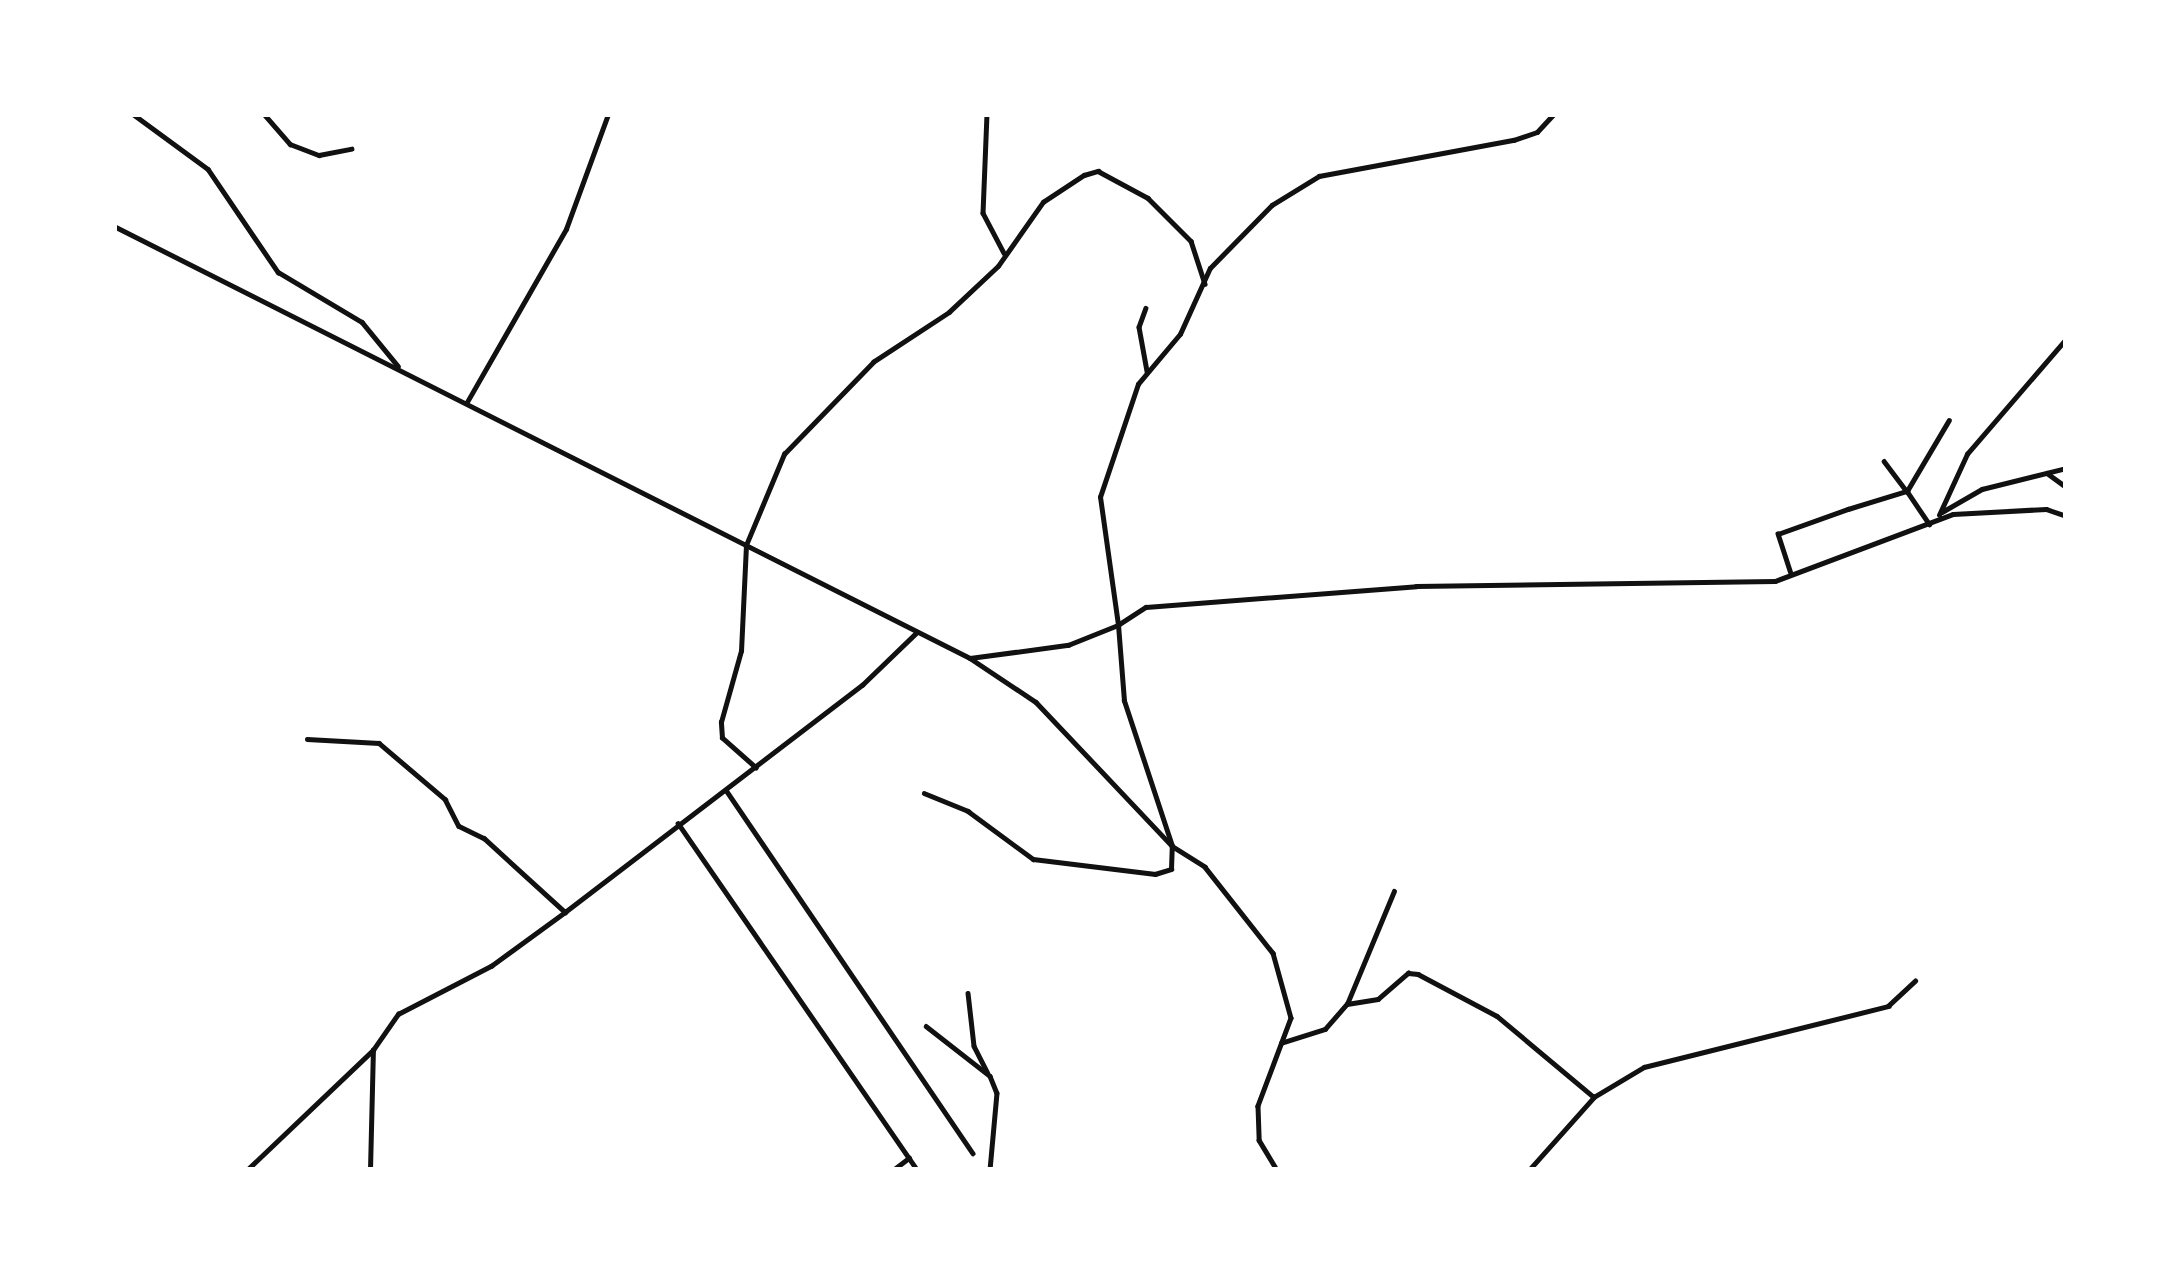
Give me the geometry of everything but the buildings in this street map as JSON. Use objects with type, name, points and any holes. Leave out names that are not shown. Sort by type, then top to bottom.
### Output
[{"type":"street","points":[[133,114],[208,169],[278,272],[362,322],[400,369]]},
{"type":"street","points":[[264,114],[290,144],[319,155],[351,149]]},
{"type":"street","points":[[466,402],[566,229],[608,114]]},
{"type":"street","points":[[987,114],[983,213],[1004,253]]},
{"type":"street","points":[[924,793],[968,811],[1033,859],[1154,874],[1171,869],[1172,846],[1124,701],[1100,497],[1147,371],[1180,334],[1210,268],[1272,205],[1319,176],[1514,140],[1537,132],[1554,114]]},
{"type":"street","points":[[756,768],[722,738],[741,651],[746,544],[784,454],[873,362],[949,312],[1043,202],[1098,171],[1148,198],[1191,241],[1205,284]]},
{"type":"street","points":[[114,226],[970,658],[1036,702],[1172,846],[1205,867],[1273,953],[1290,996],[1281,1043],[1258,1106],[1259,1140],[1277,1170]]},
{"type":"street","points":[[1146,308],[1139,327],[1147,371]]},
{"type":"street","points":[[1939,514],[1966,454],[2066,339]]},
{"type":"street","points":[[1790,574],[1778,534],[1907,491],[1949,420]]},
{"type":"street","points":[[1884,461],[1929,524]]},
{"type":"street","points":[[1929,524],[1982,490],[2066,468]]},
{"type":"street","points":[[2047,473],[2066,487]]},
{"type":"street","points":[[970,658],[1068,646],[1146,607],[1202,597],[1416,586],[1744,584],[1790,574],[1929,524],[1980,512],[2066,516]]},
{"type":"street","points":[[247,1170],[373,1050],[398,1014],[490,966],[565,912],[756,768],[917,632]]},
{"type":"street","points":[[307,739],[379,743],[445,799],[459,826],[484,838],[565,912]]},
{"type":"street","points":[[726,790],[973,1153]]},
{"type":"street","points":[[678,823],[917,1170]]},
{"type":"street","points":[[1281,1043],[1324,1029],[1346,1004],[1394,891]]},
{"type":"street","points":[[1346,1004],[1378,999],[1408,973],[1418,974],[1497,1016],[1594,1097]]},
{"type":"street","points":[[1529,1170],[1594,1097],[1644,1067],[1888,1006],[1915,981]]},
{"type":"street","points":[[968,993],[974,1046],[997,1093],[990,1170]]},
{"type":"street","points":[[926,1026],[989,1076]]},
{"type":"street","points":[[370,1170],[373,1050]]},
{"type":"street","points":[[893,1170],[909,1158]]}]
